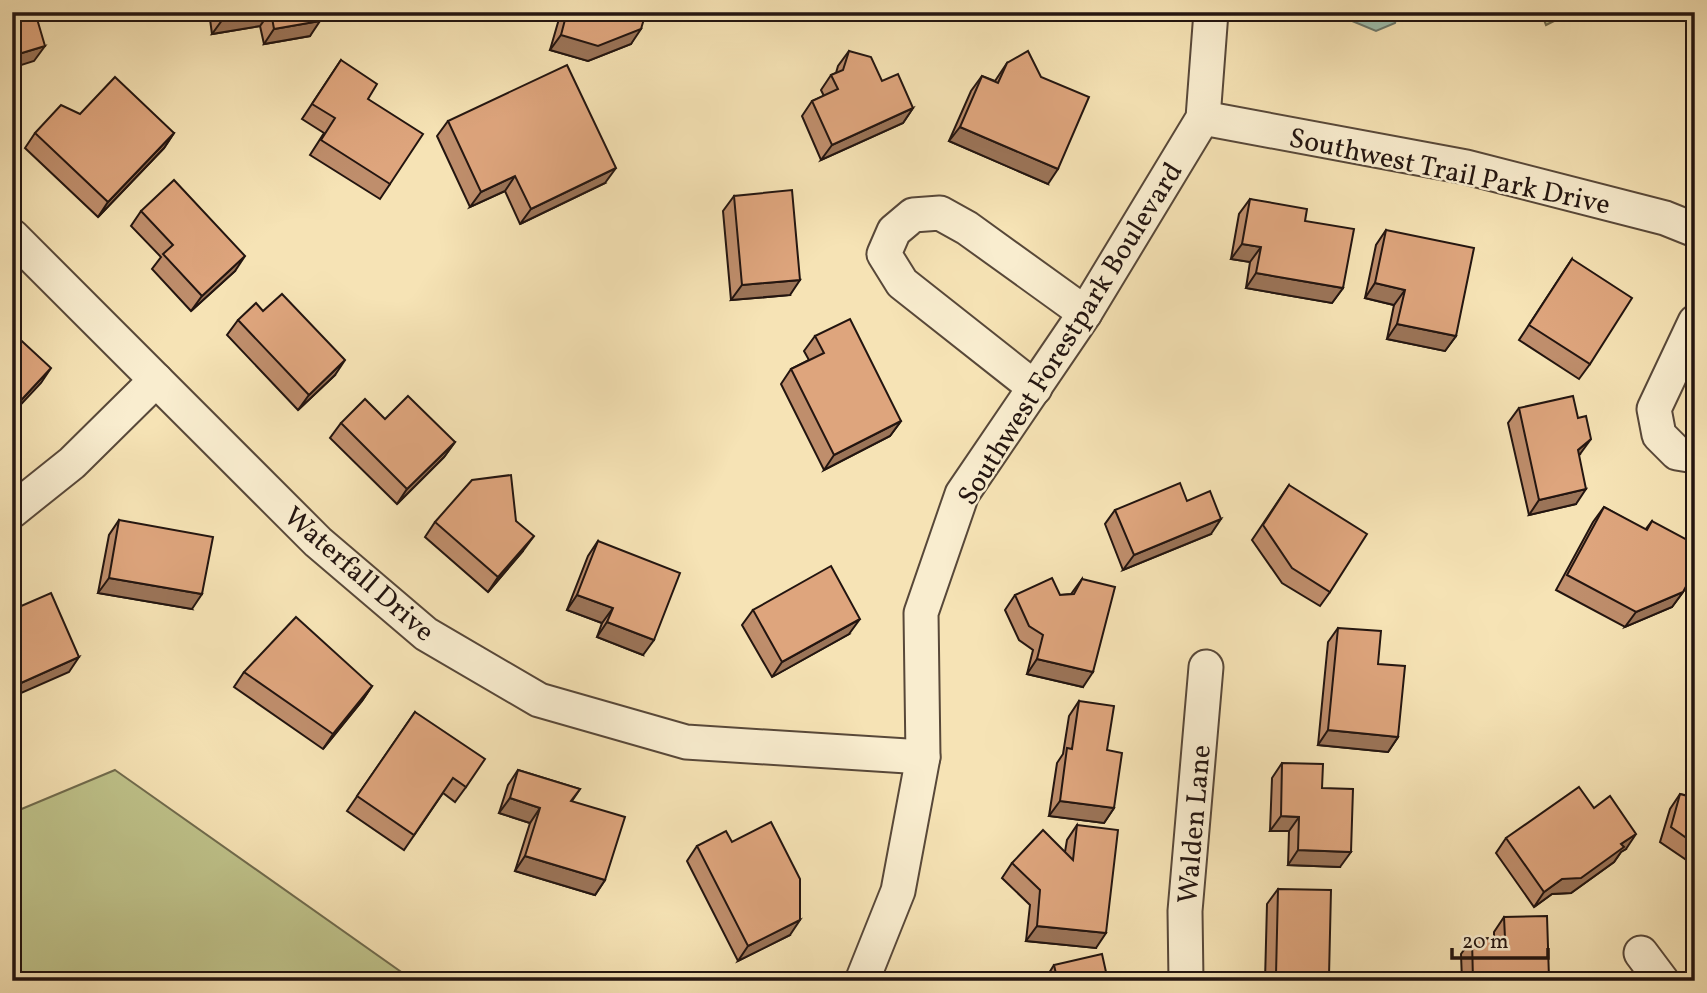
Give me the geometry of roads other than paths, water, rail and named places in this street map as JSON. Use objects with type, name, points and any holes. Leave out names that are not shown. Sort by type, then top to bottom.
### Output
[{"type":"street","name":"Southwest Forestpark Boulevard","points":[[862,981],[898,891],[923,757],[921,613],[962,494],[1085,313],[1203,118],[1211,12]]},
{"type":"street","name":"Southwest Trail Park Drive","points":[[1203,118],[1466,167],[1665,218],[1695,230]]},
{"type":"street","points":[[1035,388],[902,283],[884,254],[894,231],[913,215],[940,213],[967,228],[1085,313]]},
{"type":"street","name":"Waterfall Drive","points":[[12,236],[318,542],[426,634],[540,700],[686,742],[923,757]]},
{"type":"street","points":[[1695,323],[1654,410],[1660,435],[1677,453],[1695,456]]},
{"type":"street","points":[[12,511],[72,463],[156,380]]},
{"type":"street","name":"Walden Lane","points":[[1186,981],[1185,911],[1206,667]]},
{"type":"street","points":[[1641,953],[1662,981]]}]
